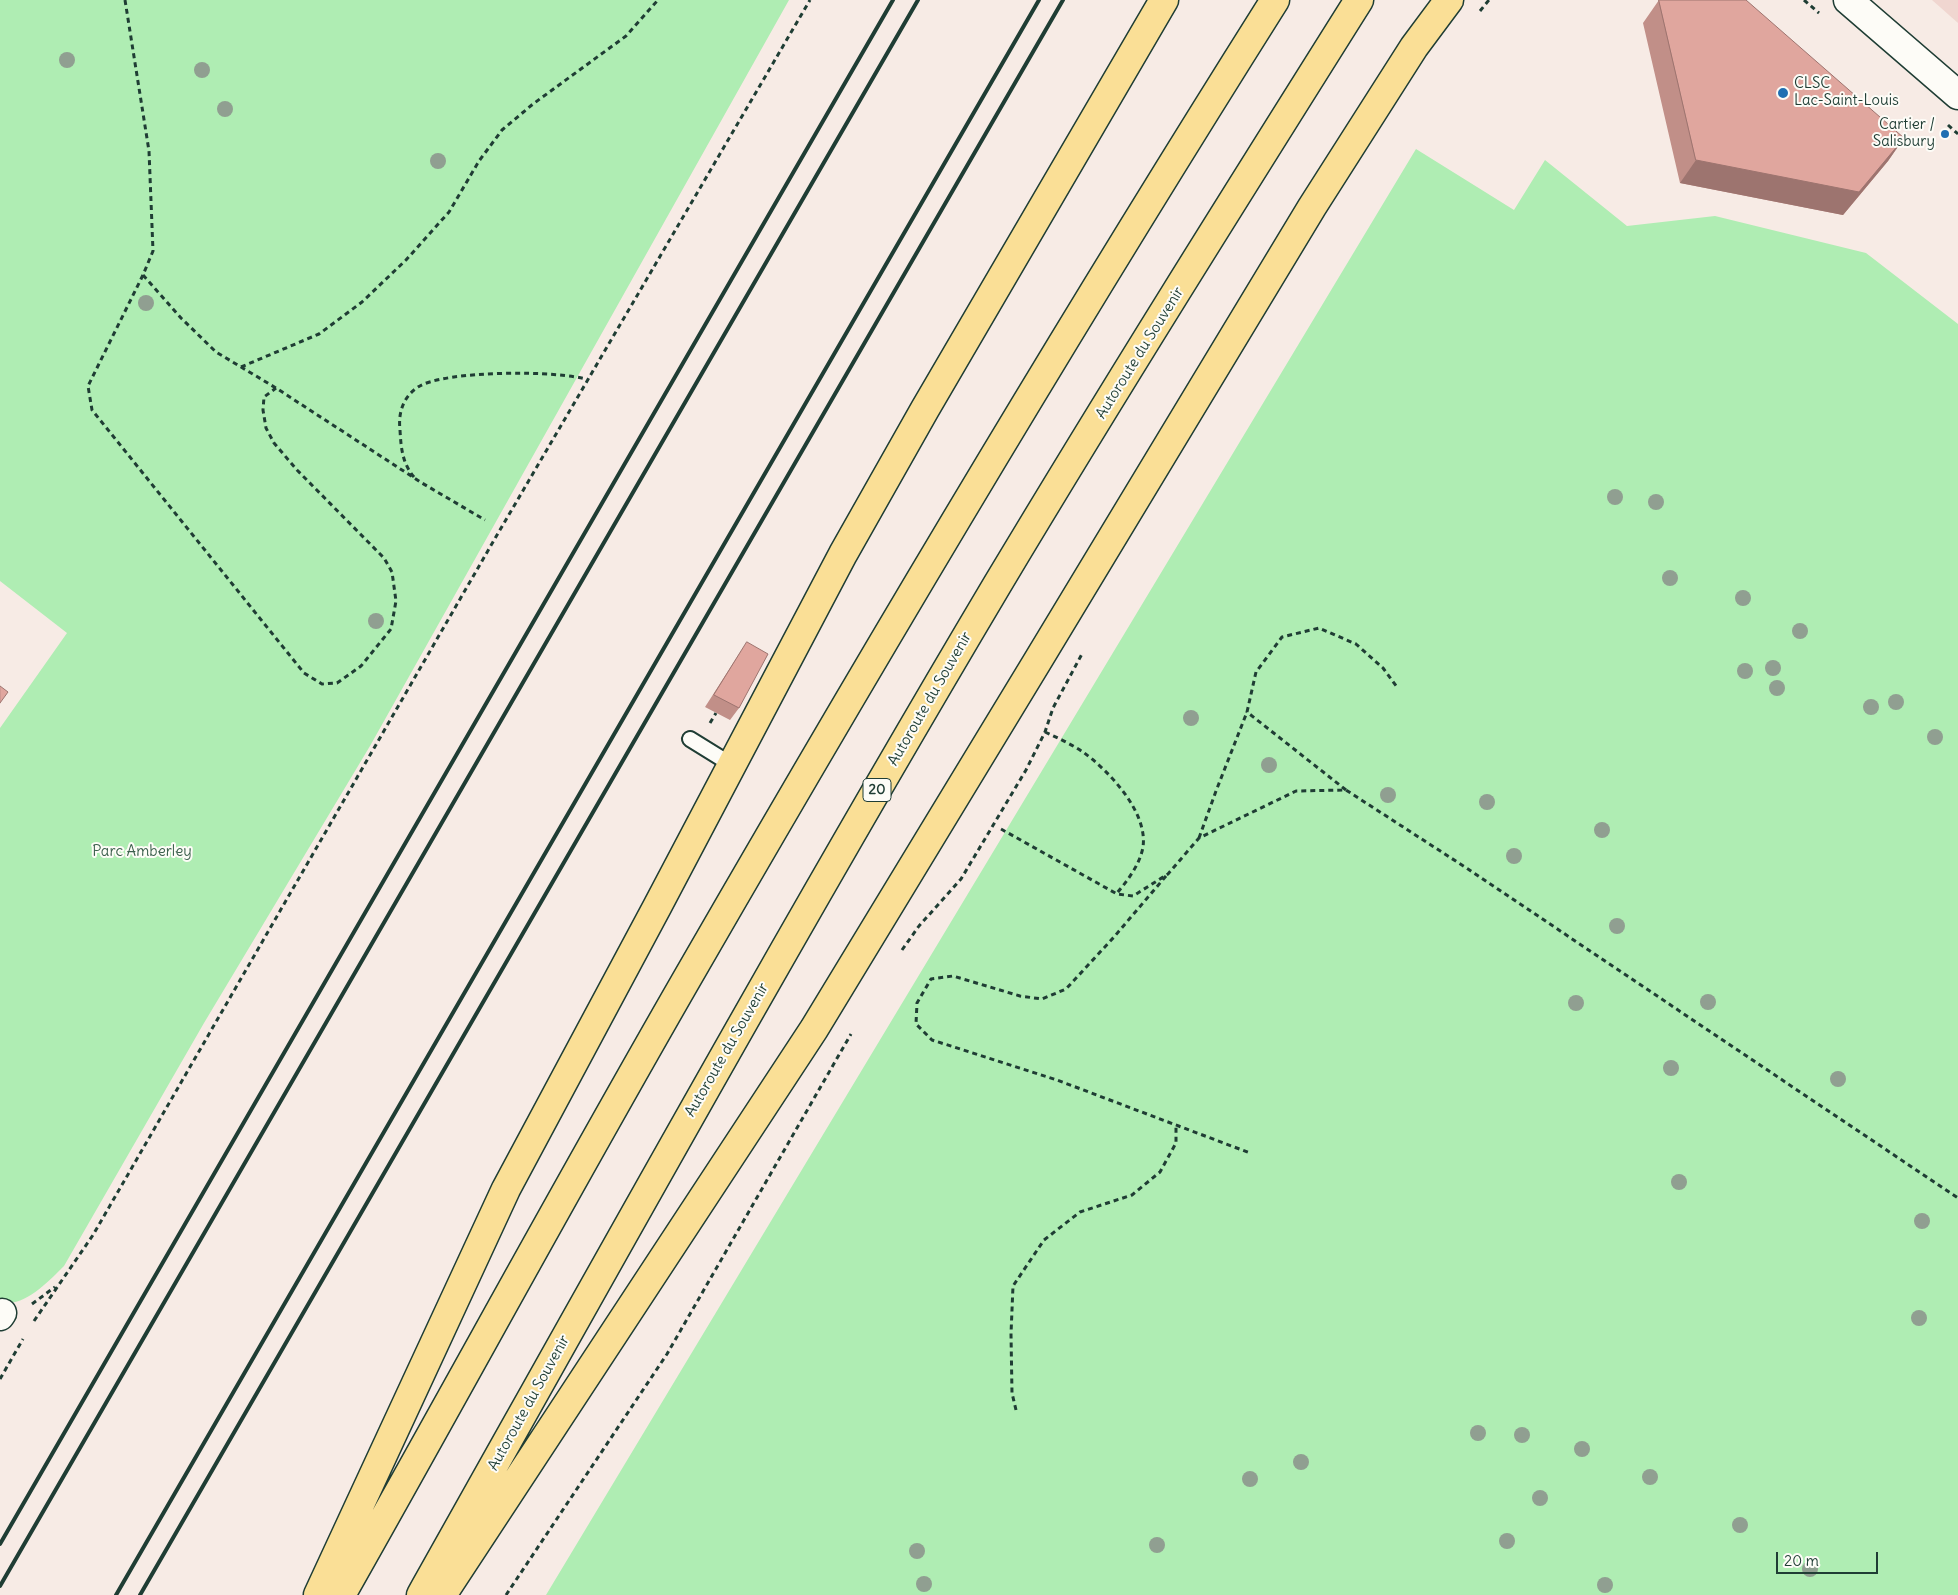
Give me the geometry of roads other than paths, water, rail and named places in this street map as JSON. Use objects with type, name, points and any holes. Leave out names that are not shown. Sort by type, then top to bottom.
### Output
[{"type":"highway","points":[[318,1595],[506,1189],[843,554],[925,409],[1164,0]]},
{"type":"highway","points":[[341,1595],[694,967],[907,601],[1122,246],[1275,0]]},
{"type":"highway","name":"Autoroute du Souvenir","points":[[422,1595],[728,1047],[999,582],[1216,228],[1359,0]]},
{"type":"highway","points":[[442,1595],[814,1029],[1312,207],[1414,47],[1450,0]]},
{"type":"street","points":[[1848,0],[1958,94]]},
{"type":"lane","points":[[690,739],[732,764]]},
{"type":"railway","points":[[0,1544],[893,0]]},
{"type":"railway","points":[[0,1586],[918,0]]},
{"type":"railway","points":[[116,1595],[1039,0]]},
{"type":"railway","points":[[140,1595],[1063,0]]},
{"type":"place","name":"CLSC Lac-Saint-Louis","points":[[1783,93]]},
{"type":"place","name":"Cartier / Salisbury","points":[[1945,134]]},
{"type":"park label","name":"Parc Amberley","points":[[142,852]]}]
